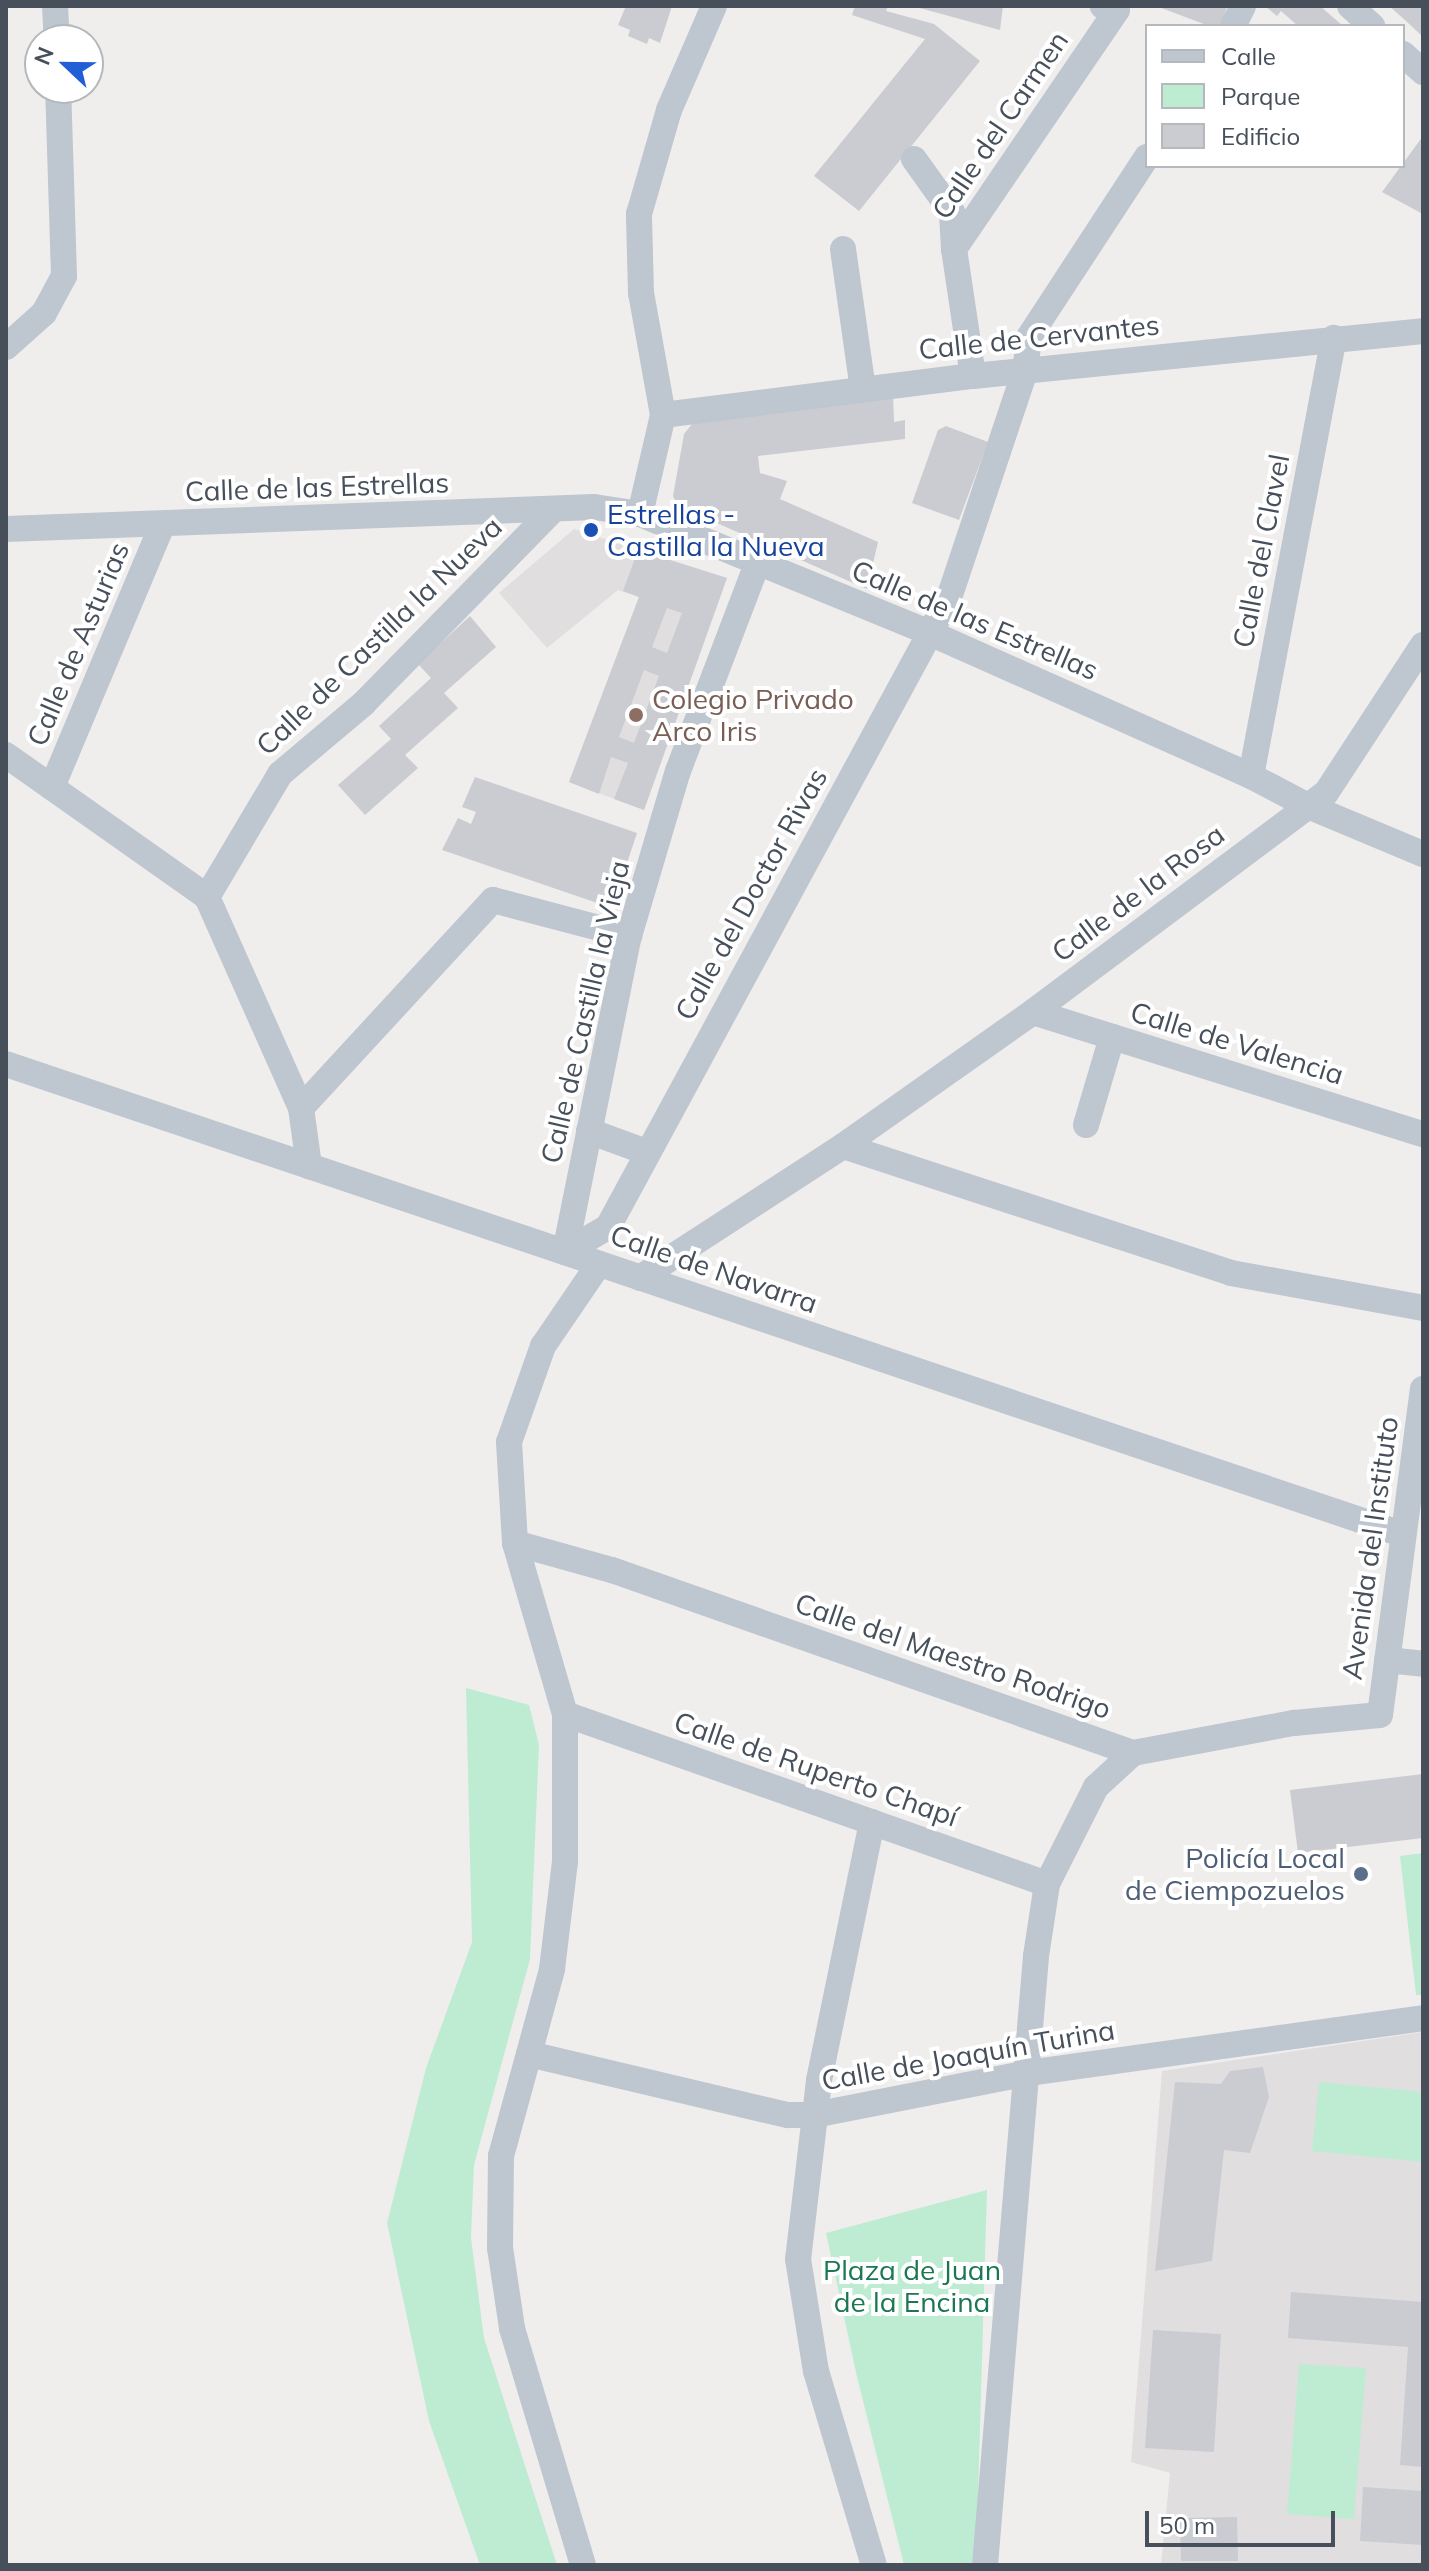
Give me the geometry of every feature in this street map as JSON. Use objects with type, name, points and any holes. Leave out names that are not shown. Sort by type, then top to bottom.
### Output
[{"type":"street","points":[[640,514],[663,415],[641,293],[639,214],[669,110],[714,6]]},
{"type":"street","name":"Calle del Carmen","points":[[954,249],[1117,10],[1103,6]]},
{"type":"street","points":[[1234,24],[1243,6]]},
{"type":"street","points":[[1350,6],[1370,24]]},
{"type":"street","points":[[1405,56],[1423,72]]},
{"type":"street","points":[[6,347],[44,313],[64,276],[59,104]]},
{"type":"street","name":"Calle del Carmen","points":[[914,159],[952,212],[954,249],[973,376]]},
{"type":"street","name":"Calle del Doctor Rivas","points":[[565,1252],[608,1227],[949,598],[1025,371],[1029,337],[1145,160]]},
{"type":"street","points":[[843,249],[863,389]]},
{"type":"street","name":"Calle de Cervantes","points":[[663,415],[973,376],[1423,331]]},
{"type":"street","name":"Calle del Clavel","points":[[1251,776],[1334,338]]},
{"type":"street","name":"Calle de las Estrellas","points":[[6,529],[594,507],[640,514],[930,633],[1251,776],[1308,806],[1423,854]]},
{"type":"street","name":"Calle de Castilla la Nueva","points":[[207,897],[280,774],[363,704],[554,509]]},
{"type":"street","name":"Calle de Asturias","points":[[52,787],[162,525]]},
{"type":"street","name":"Calle de Castilla la Vieja","points":[[565,1252],[629,936],[678,771],[758,562]]},
{"type":"street","name":"Calle de la Rosa","points":[[640,1278],[843,1146],[1033,1012],[1326,793],[1423,645]]},
{"type":"street","points":[[6,755],[207,897],[301,1108],[309,1166]]},
{"type":"street","points":[[301,1108],[493,900],[629,936]]},
{"type":"street","name":"Calle de Valencia","points":[[1033,1012],[1423,1134]]},
{"type":"street","points":[[1086,1125],[1112,1037]]},
{"type":"street","name":"Calle de Navarra","points":[[6,1064],[1402,1534]]},
{"type":"street","points":[[589,1131],[646,1152]]},
{"type":"street","points":[[843,1146],[1231,1273],[1423,1308]]},
{"type":"street","points":[[583,2565],[512,2328],[500,2248],[501,2156],[552,1969],[565,1862],[565,1714],[515,1543],[509,1442],[543,1346],[599,1264]]},
{"type":"street","name":"Avenida del Instituto","points":[[1380,1715],[1423,1389]]},
{"type":"street","name":"Calle del Maestro Rodrigo","points":[[515,1543],[612,1570],[1133,1753],[1294,1723],[1380,1715]]},
{"type":"street","points":[[1387,1660],[1423,1664]]},
{"type":"street","name":"Calle de Ruperto Chapí","points":[[565,1714],[1047,1884]]},
{"type":"street","points":[[985,2565],[1036,1956],[1047,1884],[1096,1787],[1133,1753]]},
{"type":"street","points":[[872,1822],[814,2115],[798,2259],[816,2371],[874,2565]]},
{"type":"street","name":"Calle de Joaquín Turina","points":[[529,2054],[788,2115],[814,2115],[1028,2073],[1423,2018]]},
{"type":"shaded area","name":"Colegio Privado Arco Iris","points":[[574,529],[727,578],[644,810],[569,782],[639,597],[618,590],[547,648],[499,593]]},
{"type":"shaded area","points":[[1423,2032],[1423,2565],[1161,2565],[1170,2473],[1131,2462],[1162,2071]]},
{"type":"green space","points":[[466,1688],[529,1705],[539,1745],[530,1959],[474,2165],[471,2238],[484,2338],[557,2565],[480,2565],[429,2421],[387,2223],[426,2068],[472,1942]]},
{"type":"green space","points":[[1423,1853],[1423,1995],[1416,1995],[1400,1856]]},
{"type":"green space","points":[[1319,2082],[1423,2092],[1423,2162],[1312,2151]]},
{"type":"green space","name":"Plaza de Juan de la Encina","points":[[987,2190],[976,2565],[904,2565],[857,2377],[826,2233]]},
{"type":"green space","points":[[1299,2364],[1366,2368],[1354,2519],[1287,2514]]},
{"type":"building","points":[[626,6],[672,6],[660,43],[649,38],[647,44],[628,36],[630,30],[618,25]]},
{"type":"building","points":[[855,6],[888,6],[886,11],[934,24],[980,61],[859,211],[814,176],[925,39],[852,15]]},
{"type":"building","points":[[1003,6],[1000,30],[916,7]]},
{"type":"building","points":[[1156,6],[1227,6],[1222,24],[1204,24]]},
{"type":"building","points":[[1265,6],[1320,6],[1341,24],[1296,24],[1281,11],[1277,16]]},
{"type":"building","points":[[1389,6],[1423,6],[1423,37],[1405,20]]},
{"type":"building","points":[[1423,136],[1421,213],[1382,192],[1400,168],[1405,168],[1405,161]]},
{"type":"building","points":[[893,395],[894,422],[905,420],[905,439],[758,456],[760,473],[787,481],[780,499],[878,542],[867,589],[678,506],[673,496],[684,434],[696,419]]},
{"type":"building","points":[[946,426],[988,442],[959,520],[912,503],[938,430]]},
{"type":"building","name":"Colegio Privado Arco Iris","points":[[638,550],[727,578],[644,810],[614,799],[628,763],[611,757],[599,794],[569,782],[639,597],[623,591]],"holes":[[[667,608],[682,613],[667,653],[652,647]],[[644,670],[659,676],[634,743],[619,737]]]},
{"type":"building","points":[[470,616],[496,647],[444,693],[458,708],[405,755],[418,768],[365,815],[338,785],[391,739],[379,726],[431,678],[418,664]]},
{"type":"building","points":[[475,777],[637,833],[612,908],[442,850],[458,818],[471,824],[476,812],[462,807]]},
{"type":"building","points":[[1423,1774],[1423,1838],[1298,1853],[1290,1790]]},
{"type":"building","points":[[1263,2067],[1269,2097],[1250,2153],[1224,2150],[1212,2261],[1155,2271],[1175,2082],[1221,2084],[1230,2071]]},
{"type":"building","points":[[1291,2292],[1423,2302],[1423,2467],[1400,2465],[1408,2347],[1288,2338]]},
{"type":"building","points":[[1153,2330],[1221,2334],[1214,2452],[1145,2448]]},
{"type":"building","points":[[1363,2487],[1423,2491],[1423,2545],[1360,2541]]},
{"type":"building","points":[[1237,2517],[1238,2561],[1181,2561],[1180,2518]]},
{"type":"place","name":"Estrellas - Castilla la Nueva","points":[[591,530]]},
{"type":"place","name":"Colegio Privado Arco Iris","points":[[636,715]]},
{"type":"place","name":"Policía Local de Ciempozuelos","points":[[1361,1874]]}]
